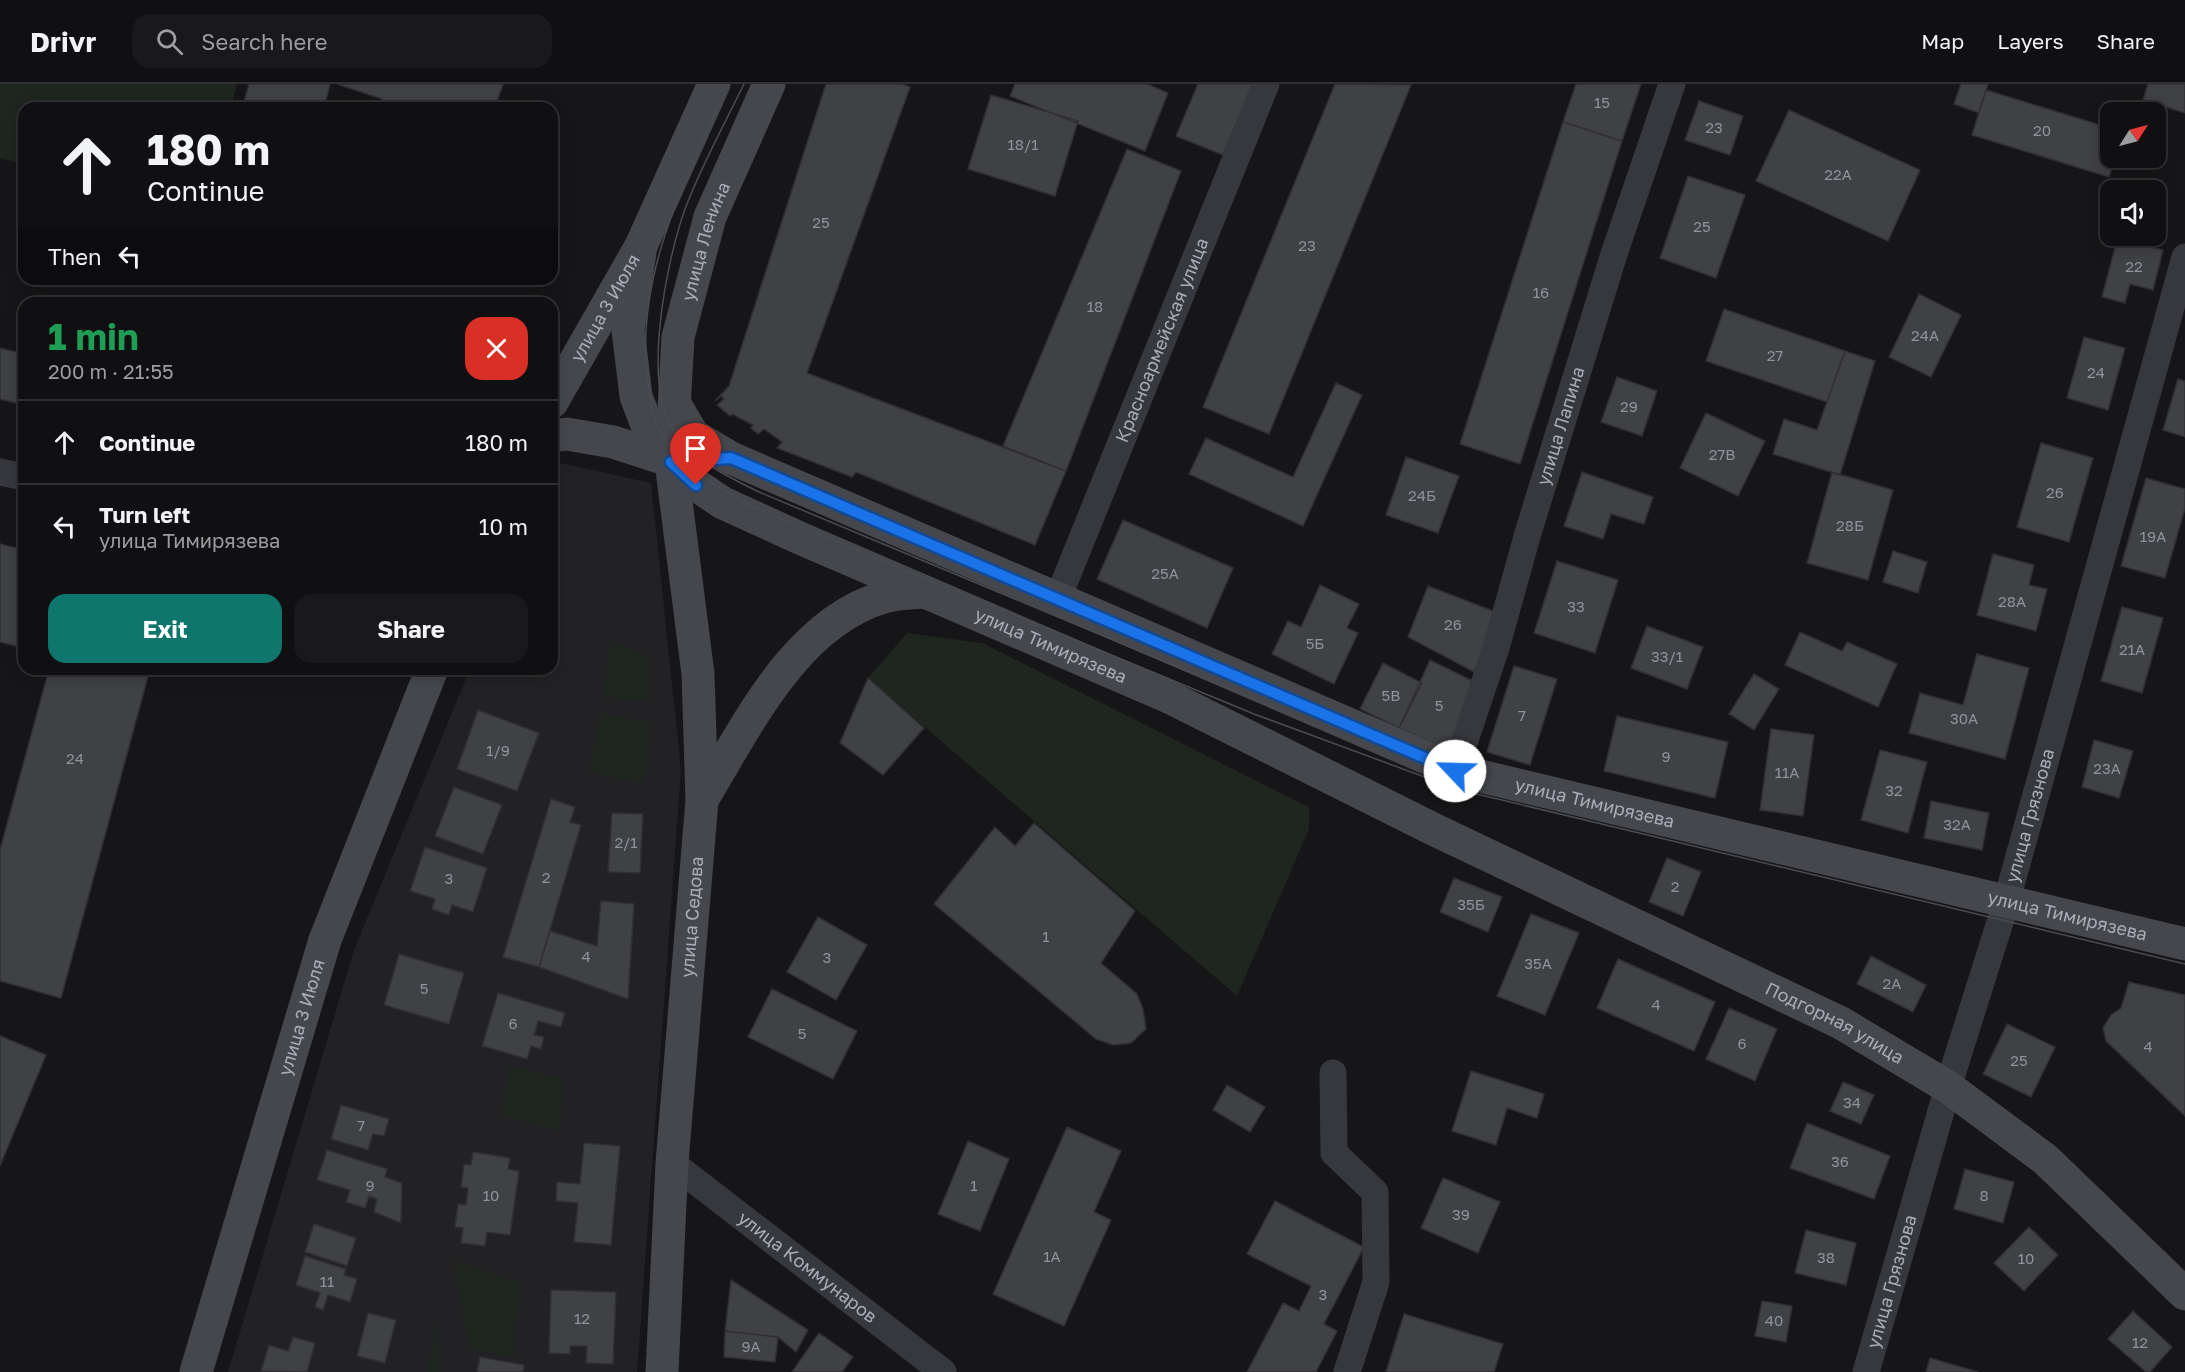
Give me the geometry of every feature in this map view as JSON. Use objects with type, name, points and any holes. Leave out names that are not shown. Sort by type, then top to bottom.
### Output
[{"type":"street","points":[[671,462],[651,436],[641,412],[628,330],[641,246],[714,84]]},
{"type":"street","name":"улица Ленина","points":[[671,462],[676,406],[678,337],[710,217],[769,84]]},
{"type":"street","name":"Красноармейская улица","points":[[1058,598],[1266,84]]},
{"type":"street","name":"улица Лапина","points":[[1455,771],[1496,648],[1531,522],[1614,254],[1672,84]]},
{"type":"street","name":"улица 3 Июля","points":[[558,391],[641,246]]},
{"type":"street","name":"улица Грязнова","points":[[1866,1372],[1948,1087],[2006,903],[2185,257]]},
{"type":"street","name":"улица Тимирязева","points":[[676,406],[693,435],[731,458],[1455,771],[2185,944]]},
{"type":"street","points":[[558,435],[613,442],[671,462],[731,458]]},
{"type":"street","name":"улица Тимирязева","points":[[671,462],[696,485],[723,503],[1169,697],[1433,829]]},
{"type":"street","name":"улица Седова","points":[[662,1372],[672,1163],[702,800],[698,674],[671,462]]},
{"type":"street","points":[[0,472],[18,476]]},
{"type":"street","points":[[702,800],[756,710],[817,634],[836,619],[864,604],[886,596],[925,592]]},
{"type":"street","name":"улица 3 Июля","points":[[196,1372],[325,940],[430,675]]},
{"type":"street","name":"Подгорная улица","points":[[1433,829],[1841,1023],[1948,1087],[2045,1160],[2185,1294]]},
{"type":"street","points":[[1334,1073],[1334,1153],[1375,1192],[1376,1282],[1347,1372]]},
{"type":"street","name":"улица Коммунаров","points":[[672,1163],[943,1372]]},
{"type":"shaded area","points":[[0,84],[237,84],[232,102],[18,102],[18,162],[0,158]]},
{"type":"shaded area","points":[[558,462],[651,483],[681,770],[637,1372],[228,1372],[354,950],[468,675],[558,675]]},
{"type":"shaded area","points":[[907,633],[982,643],[1309,807],[1309,829],[1237,996],[868,678]]},
{"type":"shaded area","points":[[610,641],[649,656],[649,701],[604,697]]},
{"type":"shaded area","points":[[522,675],[542,675],[539,681]]},
{"type":"shaded area","points":[[601,713],[650,723],[645,784],[589,772]]},
{"type":"shaded area","points":[[509,1066],[565,1080],[559,1131],[502,1116]]},
{"type":"shaded area","points":[[453,1261],[520,1282],[514,1357],[470,1349]]},
{"type":"shaded area","points":[[438,1319],[439,1372],[427,1372]]},
{"type":"building","points":[[249,84],[330,84],[326,102],[244,102]]},
{"type":"building","points":[[337,84],[503,84],[497,102],[381,102],[382,99]]},
{"type":"building","points":[[826,84],[902,84],[910,87],[807,373],[1066,471],[1035,545],[856,472],[852,477],[777,448],[782,442],[764,429],[758,434],[751,428],[753,425],[732,414],[730,416],[717,405],[724,399],[721,396],[715,401],[729,386]]},
{"type":"building","points":[[1015,84],[1147,84],[1168,93],[1145,151],[1010,96]]},
{"type":"building","points":[[1198,84],[1253,84],[1223,155],[1176,136]]},
{"type":"building","points":[[1335,84],[1411,85],[1269,434],[1203,407]]},
{"type":"building","points":[[1576,84],[1641,84],[1622,141],[1563,122]]},
{"type":"building","points":[[1961,84],[1988,84],[1979,113],[1954,104]]},
{"type":"building","points":[[2148,84],[2185,84],[2185,113],[2166,107],[2166,102],[2143,100]]},
{"type":"building","points":[[1986,90],[2100,125],[2100,168],[2112,168],[2109,177],[1972,135]]},
{"type":"building","points":[[991,95],[1078,121],[1055,196],[968,169]]},
{"type":"building","points":[[1699,101],[1743,116],[1730,155],[1685,140]]},
{"type":"building","points":[[1789,110],[1920,170],[1888,241],[1756,181]]},
{"type":"building","points":[[1563,122],[1622,141],[1520,464],[1460,444]]},
{"type":"building","points":[[1127,149],[1181,171],[1066,471],[1003,446]]},
{"type":"building","points":[[1688,176],[1745,195],[1716,278],[1660,258]]},
{"type":"building","points":[[2115,246],[2146,246],[2163,250],[2153,290],[2130,284],[2125,303],[2102,297]]},
{"type":"building","points":[[1919,294],[1961,315],[1931,377],[1889,357]]},
{"type":"building","points":[[1724,309],[1845,351],[1827,402],[1706,361]]},
{"type":"building","points":[[2084,337],[2125,348],[2108,410],[2067,398]]},
{"type":"building","points":[[0,348],[18,352],[18,404],[0,399]]},
{"type":"building","points":[[1845,351],[1875,361],[1840,475],[1773,454],[1784,419],[1817,430]]},
{"type":"building","points":[[1617,377],[1657,391],[1642,436],[1601,422]]},
{"type":"building","points":[[2178,379],[2185,381],[2185,437],[2163,430]]},
{"type":"building","points":[[1336,383],[1362,395],[1303,526],[1189,474],[1206,438],[1293,477]]},
{"type":"building","points":[[1706,413],[1765,441],[1738,496],[1680,468]]},
{"type":"building","points":[[2041,443],[2093,458],[2069,542],[2017,527]]},
{"type":"building","points":[[1406,457],[1459,476],[1438,533],[1386,515]]},
{"type":"building","points":[[1582,472],[1653,497],[1644,524],[1611,514],[1603,539],[1564,526]]},
{"type":"building","points":[[1832,472],[1893,490],[1868,580],[1807,563]]},
{"type":"building","points":[[2146,478],[2185,489],[2185,508],[2165,578],[2121,566]]},
{"type":"building","points":[[1123,520],[1233,568],[1207,628],[1097,579]]},
{"type":"building","points":[[0,544],[18,548],[18,646],[0,642]]},
{"type":"building","points":[[1893,551],[1927,562],[1918,593],[1883,582]]},
{"type":"building","points":[[1993,554],[2034,565],[2029,585],[2047,589],[2036,631],[1977,615]]},
{"type":"building","points":[[1557,561],[1618,580],[1595,653],[1534,633]]},
{"type":"building","points":[[1320,585],[1359,604],[1347,628],[1358,633],[1334,684],[1272,654],[1288,621],[1301,627]]},
{"type":"building","points":[[1428,586],[1498,613],[1474,672],[1408,637]]},
{"type":"building","points":[[2122,607],[2163,618],[2142,693],[2101,681]]},
{"type":"building","points":[[1647,626],[1703,647],[1687,689],[1631,668]]},
{"type":"building","points":[[1800,632],[1842,651],[1847,642],[1897,664],[1878,707],[1785,665]]},
{"type":"building","points":[[1977,654],[2029,668],[2005,759],[1909,733],[1920,693],[1963,705]]},
{"type":"building","points":[[1430,660],[1479,684],[1449,750],[1399,728]]},
{"type":"building","points":[[1383,663],[1422,683],[1399,728],[1360,709]]},
{"type":"building","points":[[1514,666],[1557,679],[1530,765],[1487,752]]},
{"type":"building","points":[[1754,674],[1779,689],[1754,730],[1729,714]]},
{"type":"building","points":[[47,675],[148,675],[61,998],[0,981],[0,850]]},
{"type":"building","points":[[868,678],[924,728],[883,775],[840,743]]},
{"type":"building","points":[[478,710],[539,733],[517,791],[457,769]]},
{"type":"building","points":[[1617,716],[1728,742],[1715,798],[1604,771]]},
{"type":"building","points":[[1771,729],[1814,735],[1803,816],[1760,810]]},
{"type":"building","points":[[2094,740],[2133,751],[2119,798],[2082,787]]},
{"type":"building","points":[[1880,750],[1927,762],[1908,833],[1861,820]]},
{"type":"building","points":[[454,787],[502,805],[483,854],[435,836]]},
{"type":"building","points":[[551,799],[575,807],[570,822],[581,825],[539,967],[503,957]]},
{"type":"building","points":[[1931,801],[1989,813],[1982,850],[1924,838]]},
{"type":"building","points":[[612,813],[643,814],[640,873],[608,872]]},
{"type":"building","points":[[1034,823],[1135,911],[1101,963],[1137,994],[1143,1009],[1146,1029],[1131,1043],[1113,1045],[1096,1039],[934,904],[995,827],[1015,846]]},
{"type":"building","points":[[425,847],[487,868],[473,912],[452,905],[449,915],[432,909],[435,899],[410,891]]},
{"type":"building","points":[[1667,858],[1701,872],[1683,916],[1649,902]]},
{"type":"building","points":[[1454,878],[1502,897],[1488,932],[1440,912]]},
{"type":"building","points":[[601,901],[634,904],[628,999],[539,967],[550,931],[597,946]]},
{"type":"building","points":[[1531,914],[1579,933],[1545,1015],[1497,996]]},
{"type":"building","points":[[818,917],[867,945],[836,1000],[787,972]]},
{"type":"building","points":[[399,954],[464,973],[449,1024],[384,1005]]},
{"type":"building","points":[[1871,956],[1926,985],[1913,1012],[1857,984]]},
{"type":"building","points":[[1618,959],[1715,1002],[1694,1051],[1597,1008]]},
{"type":"building","points":[[2129,982],[2185,995],[2185,1116],[2106,1041],[2103,1028],[2111,1015],[2121,1008]]},
{"type":"building","points":[[772,989],[857,1031],[833,1079],[748,1037]]},
{"type":"building","points":[[498,993],[565,1013],[561,1027],[538,1021],[534,1035],[544,1037],[541,1049],[531,1046],[527,1059],[482,1046]]},
{"type":"building","points":[[1729,1008],[1777,1029],[1755,1081],[1706,1059]]},
{"type":"building","points":[[2007,1024],[2055,1047],[2031,1097],[1983,1074]]},
{"type":"building","points":[[0,1036],[46,1055],[0,1166]]},
{"type":"building","points":[[1471,1071],[1544,1094],[1537,1118],[1507,1108],[1496,1145],[1452,1131]]},
{"type":"building","points":[[1843,1082],[1874,1095],[1861,1124],[1830,1111]]},
{"type":"building","points":[[1227,1085],[1265,1107],[1250,1132],[1213,1110]]},
{"type":"building","points":[[341,1105],[389,1119],[384,1136],[373,1134],[368,1150],[331,1139]]},
{"type":"building","points":[[1807,1123],[1890,1156],[1874,1199],[1790,1168]]},
{"type":"building","points":[[1067,1127],[1121,1151],[1094,1212],[1111,1220],[1064,1326],[993,1294]]},
{"type":"building","points":[[968,1141],[1009,1159],[980,1231],[938,1214]]},
{"type":"building","points":[[584,1143],[620,1146],[611,1245],[574,1242],[578,1203],[556,1201],[557,1182],[580,1184]]},
{"type":"building","points":[[327,1150],[387,1169],[385,1177],[402,1183],[401,1223],[374,1212],[377,1199],[369,1196],[365,1208],[346,1202],[350,1190],[317,1180]]},
{"type":"building","points":[[473,1152],[510,1158],[508,1169],[519,1171],[510,1235],[487,1232],[485,1246],[461,1243],[463,1228],[455,1227],[458,1204],[466,1205],[468,1188],[461,1187],[464,1164],[471,1165]]},
{"type":"building","points":[[1965,1169],[2014,1182],[2003,1223],[1954,1209]]},
{"type":"building","points":[[1443,1178],[1500,1202],[1478,1253],[1421,1228]]},
{"type":"building","points":[[1275,1201],[1364,1247],[1324,1324],[1337,1331],[1316,1372],[1247,1372],[1283,1303],[1299,1311],[1311,1286],[1247,1254]]},
{"type":"building","points":[[314,1224],[356,1238],[347,1266],[305,1252]]},
{"type":"building","points":[[2029,1227],[2058,1255],[2024,1291],[1994,1263]]},
{"type":"building","points":[[1806,1230],[1856,1243],[1846,1285],[1795,1273]]},
{"type":"building","points":[[305,1256],[346,1269],[344,1275],[357,1279],[350,1302],[328,1295],[323,1310],[315,1307],[320,1293],[296,1285]]},
{"type":"building","points":[[731,1280],[808,1330],[796,1352],[778,1337],[725,1331]]},
{"type":"building","points":[[551,1290],[616,1292],[613,1364],[586,1363],[587,1346],[570,1346],[570,1354],[549,1353]]},
{"type":"building","points":[[1762,1301],[1792,1306],[1786,1342],[1755,1336]]},
{"type":"building","points":[[2133,1311],[2172,1347],[2150,1372],[2146,1372],[2108,1339]]},
{"type":"building","points":[[368,1313],[396,1320],[385,1363],[357,1356]]},
{"type":"building","points":[[1404,1314],[1503,1344],[1494,1372],[1386,1372]]},
{"type":"building","points":[[725,1331],[778,1337],[775,1362],[724,1357]]},
{"type":"building","points":[[819,1333],[853,1357],[842,1372],[792,1372]]},
{"type":"building","points":[[293,1337],[315,1343],[307,1372],[261,1371],[269,1345],[288,1351]]},
{"type":"building","points":[[480,1357],[524,1365],[523,1372],[477,1372]]},
{"type":"building","points":[[1930,1358],[1978,1372],[1926,1372]]},
{"type":"tram line","points":[[728,84],[695,157],[666,232],[655,271],[648,310],[646,349],[652,406],[661,433],[679,457],[690,467],[727,492],[753,507],[1254,714],[1460,790],[2185,964]]},
{"type":"tram line","points":[[744,84],[691,193],[678,231],[665,289],[660,322],[659,384],[664,411],[674,432],[682,442],[702,460],[759,492],[1378,751]]},
{"type":"route","points":[[696,485],[671,462],[700,458],[731,458],[945,548],[1455,771]]}]
